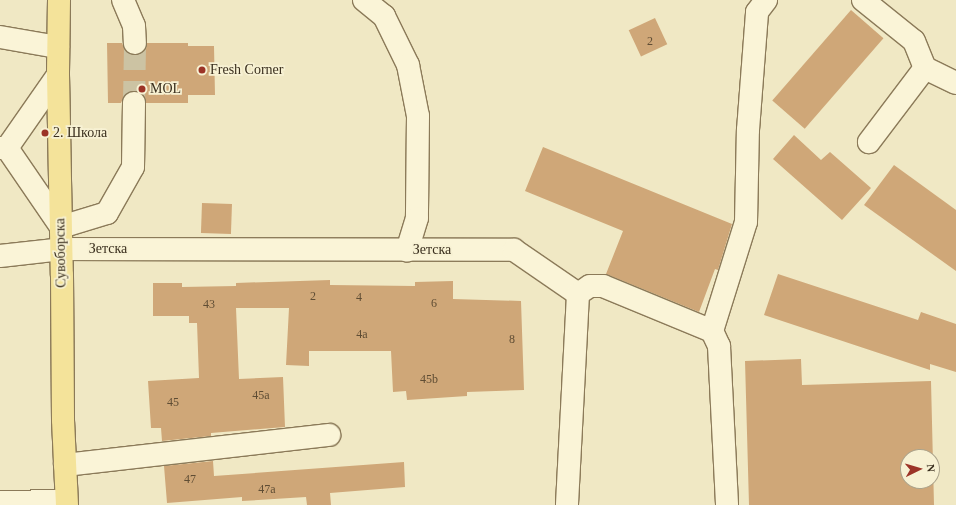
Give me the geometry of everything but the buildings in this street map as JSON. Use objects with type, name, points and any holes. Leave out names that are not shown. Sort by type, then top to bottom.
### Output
[{"type":"main road","name":"Сувоборска","points":[[59,0],[58,75],[62,249],[63,420],[67,503]]},
{"type":"street","points":[[123,0],[134,26],[134,43]]},
{"type":"street","points":[[364,0],[384,16],[408,65],[418,116],[417,218],[407,250]]},
{"type":"street","points":[[727,505],[719,346],[712,331],[746,222],[748,130],[757,12],[766,0]]},
{"type":"street","points":[[863,0],[914,41],[925,68],[956,83]]},
{"type":"street","points":[[0,37],[58,47]]},
{"type":"street","points":[[869,142],[925,68]]},
{"type":"street","points":[[58,75],[4,148],[61,227],[107,213],[133,167],[134,103]]},
{"type":"street","name":"Зетска","points":[[0,256],[62,249],[514,250],[578,294]]},
{"type":"street","points":[[567,505],[578,294],[590,286],[603,286],[712,331]]},
{"type":"street","points":[[65,465],[328,435]]},
{"type":"street","points":[[0,502],[67,503]]},
{"type":"tunnel","points":[[134,103],[135,43]]},
{"type":"place","name":"Fresh Corner","points":[[202,70]]},
{"type":"place","name":"MOL","points":[[142,89]]},
{"type":"place","name":"2. Школа","points":[[45,133]]}]
